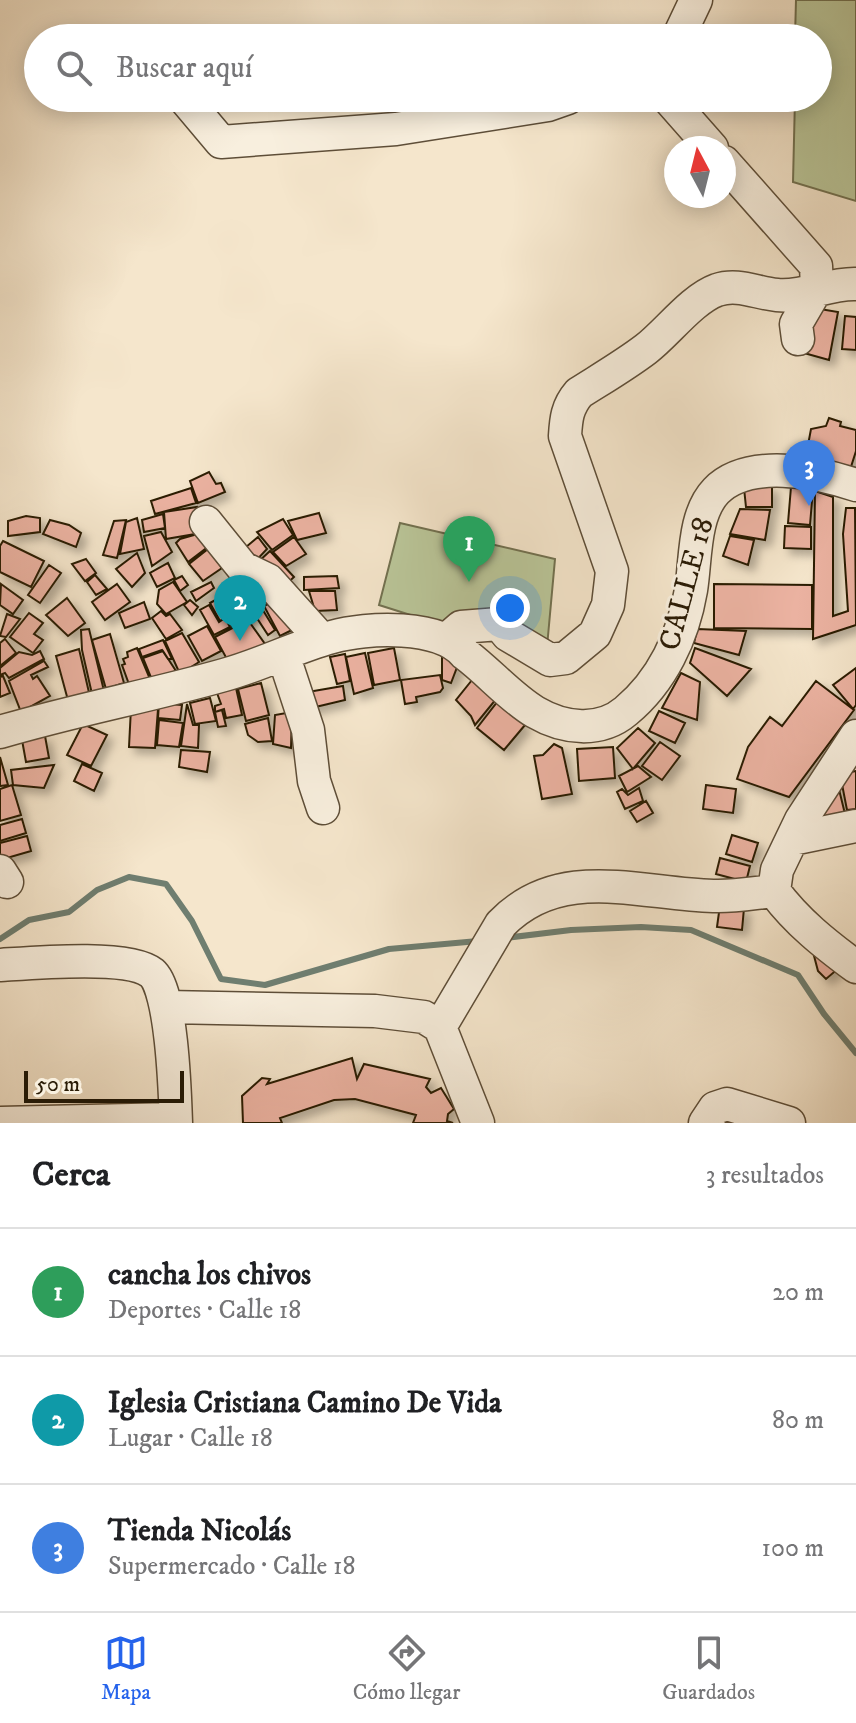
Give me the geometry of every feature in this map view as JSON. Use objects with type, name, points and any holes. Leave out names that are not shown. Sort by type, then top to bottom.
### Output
[{"type":"street","points":[[685,24],[696,0]]},
{"type":"street","points":[[196,112],[221,142],[396,129],[504,112]]},
{"type":"street","points":[[680,112],[701,136]]},
{"type":"street","points":[[736,176],[816,266],[817,288],[796,324],[798,339]]},
{"type":"street","points":[[446,640],[461,627],[499,624],[508,635],[550,660],[566,658],[595,634],[608,605],[612,571],[565,436],[566,414],[579,393],[645,350],[705,296],[719,289],[740,287],[778,295],[838,283],[856,284]]},
{"type":"street","name":"CALLE 18","points":[[0,732],[225,675],[336,636],[400,630],[455,642],[465,654],[535,712],[585,728],[615,720],[643,697],[661,673],[674,647],[690,595],[701,516],[716,491],[741,476],[770,470],[802,472],[856,485]]},
{"type":"street","points":[[206,522],[243,568],[268,580],[322,640]]},
{"type":"street","points":[[283,654],[308,730],[314,781],[323,808]]},
{"type":"street","points":[[856,736],[801,820],[777,870],[774,891],[791,913],[856,967]]},
{"type":"street","points":[[792,839],[856,826]]},
{"type":"street","points":[[440,1027],[501,924],[532,899],[582,887],[620,885],[665,893],[716,896],[774,891]]},
{"type":"street","points":[[0,965],[115,962],[139,965],[154,974],[167,1007],[176,1121],[0,1123]]},
{"type":"street","points":[[167,1007],[375,1011],[424,1017],[440,1027],[478,1123]]},
{"type":"street","points":[[705,1123],[715,1108],[727,1104],[789,1123]]},
{"type":"green space","points":[[796,0],[856,0],[856,201],[793,182],[795,112],[832,112],[832,24],[795,24]]},
{"type":"green space","points":[[400,523],[555,559],[546,658],[379,605]]},
{"type":"building","points":[[814,308],[838,312],[829,360],[804,353]]},
{"type":"building","points":[[845,316],[856,317],[856,350],[842,349]]},
{"type":"building","points":[[829,418],[841,422],[840,426],[856,430],[856,451],[849,473],[809,461],[811,429],[826,426]]},
{"type":"building","points":[[209,472],[216,484],[221,483],[225,492],[198,503],[190,481]]},
{"type":"building","points":[[772,486],[772,507],[746,507],[744,488]]},
{"type":"building","points":[[791,487],[813,489],[810,525],[788,523]]},
{"type":"building","points":[[191,488],[196,503],[155,514],[151,501]]},
{"type":"building","points":[[815,491],[833,497],[833,616],[848,611],[843,534],[846,508],[855,508],[856,625],[813,639]]},
{"type":"building","points":[[197,507],[201,533],[166,539],[164,512]]},
{"type":"building","points":[[740,509],[770,510],[765,540],[730,534]]},
{"type":"building","points":[[319,513],[326,533],[297,540],[288,521]]},
{"type":"building","points":[[163,514],[165,528],[144,532],[142,520]]},
{"type":"building","points":[[26,516],[40,518],[40,532],[8,536],[8,521]]},
{"type":"building","points":[[137,518],[144,549],[120,554],[126,522]]},
{"type":"building","points":[[283,519],[293,535],[272,550],[257,532]]},
{"type":"building","points":[[50,520],[69,525],[81,533],[76,547],[43,534]]},
{"type":"building","points":[[126,520],[117,558],[103,555],[114,521]]},
{"type":"building","points":[[785,526],[811,527],[811,549],[784,548]]},
{"type":"building","points":[[161,532],[172,552],[152,566],[144,536]]},
{"type":"building","points":[[201,533],[209,546],[188,562],[176,543]]},
{"type":"building","points":[[730,536],[754,540],[748,565],[723,556]]},
{"type":"building","points":[[258,537],[267,549],[251,566],[246,547]]},
{"type":"building","points":[[294,537],[306,554],[286,566],[273,552]]},
{"type":"building","points":[[3,541],[44,561],[31,587],[0,572],[0,546]]},
{"type":"building","points":[[208,549],[222,568],[203,581],[189,564]]},
{"type":"building","points":[[270,551],[294,577],[281,589],[257,563]]},
{"type":"building","points":[[137,553],[145,573],[132,587],[116,569]]},
{"type":"building","points":[[86,559],[96,573],[85,581],[72,564]]},
{"type":"building","points":[[168,563],[175,578],[157,587],[150,573]]},
{"type":"building","points":[[49,565],[61,573],[40,603],[28,595]]},
{"type":"building","points":[[95,575],[107,589],[96,595],[87,582]]},
{"type":"building","points":[[182,576],[188,585],[180,591],[174,580]]},
{"type":"building","points":[[337,576],[339,588],[304,590],[304,577]]},
{"type":"building","points":[[262,580],[265,601],[247,603],[244,581]]},
{"type":"building","points":[[173,582],[187,602],[166,614],[157,604],[159,590]]},
{"type":"building","points":[[211,582],[214,588],[196,601],[191,592]]},
{"type":"building","points":[[1,584],[23,600],[13,614],[0,605]]},
{"type":"building","points":[[117,584],[130,602],[105,620],[92,602]]},
{"type":"building","points":[[714,584],[812,585],[812,629],[714,628]]},
{"type":"building","points":[[309,591],[335,591],[337,610],[315,611]]},
{"type":"building","points":[[230,592],[239,611],[220,621],[210,603]]},
{"type":"building","points":[[67,598],[85,623],[68,636],[46,615]]},
{"type":"building","points":[[190,600],[198,607],[192,615],[184,605]]},
{"type":"building","points":[[275,600],[292,630],[280,636],[264,606]]},
{"type":"building","points":[[144,602],[150,619],[125,628],[119,613]]},
{"type":"building","points":[[209,605],[219,622],[225,618],[230,627],[214,635],[200,610]]},
{"type":"building","points":[[261,607],[275,630],[268,635],[253,612]]},
{"type":"building","points":[[245,609],[250,616],[232,626],[228,618]]},
{"type":"building","points":[[161,611],[166,616],[170,614],[182,630],[166,639],[152,618]]},
{"type":"building","points":[[29,613],[43,623],[34,634],[43,640],[33,653],[10,637]]},
{"type":"building","points":[[7,614],[20,619],[6,637],[0,636]]},
{"type":"building","points":[[248,620],[265,644],[229,663],[215,637]]},
{"type":"building","points":[[207,626],[221,651],[202,661],[188,636]]},
{"type":"building","points":[[89,629],[104,691],[92,694],[82,650],[81,630]]},
{"type":"building","points":[[697,629],[746,631],[739,655],[694,643]]},
{"type":"building","points":[[182,633],[199,662],[180,674],[165,641]]},
{"type":"building","points":[[110,634],[124,683],[106,689],[92,640]]},
{"type":"building","points":[[5,639],[16,653],[0,666],[0,643]]},
{"type":"building","points":[[163,640],[172,659],[168,659],[162,650],[142,657],[139,649]]},
{"type":"building","points":[[137,648],[150,679],[130,687],[122,665],[125,664],[123,659],[128,657],[127,652]]},
{"type":"building","points":[[394,648],[400,680],[374,685],[368,653]]},
{"type":"building","points":[[695,648],[751,669],[727,696],[690,663]]},
{"type":"building","points":[[79,649],[90,697],[69,704],[56,656]]},
{"type":"building","points":[[40,651],[44,659],[9,678],[5,673],[0,675],[0,668],[19,652],[32,655]]},
{"type":"building","points":[[163,651],[176,671],[152,680],[143,658]]},
{"type":"building","points":[[365,653],[373,688],[354,694],[346,657]]},
{"type":"building","points":[[345,654],[350,681],[337,684],[330,657]]},
{"type":"building","points":[[442,655],[459,662],[451,683],[442,680]]},
{"type":"building","points":[[44,661],[48,667],[31,675],[33,679],[37,676],[50,696],[21,712],[9,681]]},
{"type":"building","points":[[856,668],[856,705],[853,709],[833,685]]},
{"type":"building","points":[[681,673],[700,682],[697,720],[662,708]]},
{"type":"building","points":[[440,675],[443,688],[440,692],[416,697],[417,702],[405,704],[401,680]]},
{"type":"building","points":[[3,676],[10,693],[0,697],[0,677]]},
{"type":"building","points":[[472,680],[497,698],[475,725],[456,700]]},
{"type":"building","points":[[816,681],[854,710],[789,797],[737,779],[748,747],[770,717],[782,726]]},
{"type":"building","points":[[261,683],[269,715],[246,721],[238,689]]},
{"type":"building","points":[[343,686],[345,700],[307,709],[302,693]]},
{"type":"building","points":[[236,688],[242,715],[226,718],[224,709],[215,712],[215,706],[221,704],[217,693]]},
{"type":"building","points":[[210,698],[216,721],[195,724],[190,703]]},
{"type":"building","points":[[498,701],[525,725],[504,750],[477,728]]},
{"type":"building","points":[[159,703],[182,705],[180,720],[158,718]]},
{"type":"building","points":[[187,704],[193,725],[199,725],[198,748],[181,746]]},
{"type":"building","points":[[131,708],[158,709],[155,748],[129,747]]},
{"type":"building","points":[[222,710],[226,726],[218,727],[215,712]]},
{"type":"building","points":[[659,711],[685,723],[675,743],[649,731]]},
{"type":"building","points":[[292,712],[291,748],[273,744],[275,715]]},
{"type":"building","points":[[268,718],[272,741],[258,742],[248,735],[245,724]]},
{"type":"building","points":[[159,720],[183,723],[179,747],[157,745]]},
{"type":"building","points":[[83,724],[107,735],[91,766],[67,755]]},
{"type":"building","points":[[638,728],[655,743],[633,769],[617,748]]},
{"type":"building","points":[[45,736],[49,758],[26,762],[22,740]]},
{"type":"building","points":[[660,742],[680,756],[662,780],[642,766]]},
{"type":"building","points":[[554,744],[562,748],[572,794],[542,799],[534,756],[543,755]]},
{"type":"building","points":[[613,747],[615,778],[579,781],[577,749]]},
{"type":"building","points":[[181,750],[210,752],[207,772],[179,767]]},
{"type":"building","points":[[0,757],[8,785],[0,786]]},
{"type":"building","points":[[82,764],[102,773],[94,791],[74,781]]},
{"type":"building","points":[[54,765],[44,788],[13,785],[11,770]]},
{"type":"building","points":[[638,766],[651,777],[627,792],[619,776]]},
{"type":"building","points":[[856,771],[856,809],[847,810],[840,774]]},
{"type":"building","points":[[836,777],[845,814],[814,821]]},
{"type":"building","points":[[12,785],[21,815],[0,821],[0,789]]},
{"type":"building","points":[[706,785],[736,789],[733,813],[703,809]]},
{"type":"building","points":[[639,788],[643,801],[625,809],[617,792],[622,789],[628,795]]},
{"type":"building","points":[[646,801],[653,813],[637,822],[630,811]]},
{"type":"building","points":[[22,819],[26,833],[0,841],[0,825]]},
{"type":"building","points":[[732,835],[758,843],[752,862],[726,854]]},
{"type":"building","points":[[27,836],[31,851],[0,860],[0,843]]},
{"type":"building","points":[[720,858],[750,866],[746,882],[716,874]]},
{"type":"building","points":[[720,905],[744,908],[742,930],[717,927]]},
{"type":"building","points":[[813,952],[840,967],[826,979],[818,971]]},
{"type":"building","points":[[352,1058],[357,1079],[364,1064],[430,1079],[426,1087],[431,1093],[441,1088],[454,1109],[448,1114],[447,1121],[453,1123],[413,1123],[416,1115],[355,1099],[334,1100],[280,1118],[282,1123],[243,1123],[242,1096],[262,1078],[270,1079],[267,1084]]},
{"type":"waterway","points":[[0,939],[29,920],[69,912],[97,890],[129,877],[166,884],[192,921],[221,979],[265,985],[389,949],[478,941]]},
{"type":"waterway","points":[[505,938],[571,930],[641,927],[691,930],[798,975],[824,1014],[856,1053]]},
{"type":"place","name":"Tienda Nicolás","points":[[809,506]]},
{"type":"place","name":"cancha los chivos","points":[[469,582]]},
{"type":"place","name":"Iglesia Cristiana Camino De Vida","points":[[240,641]]}]
